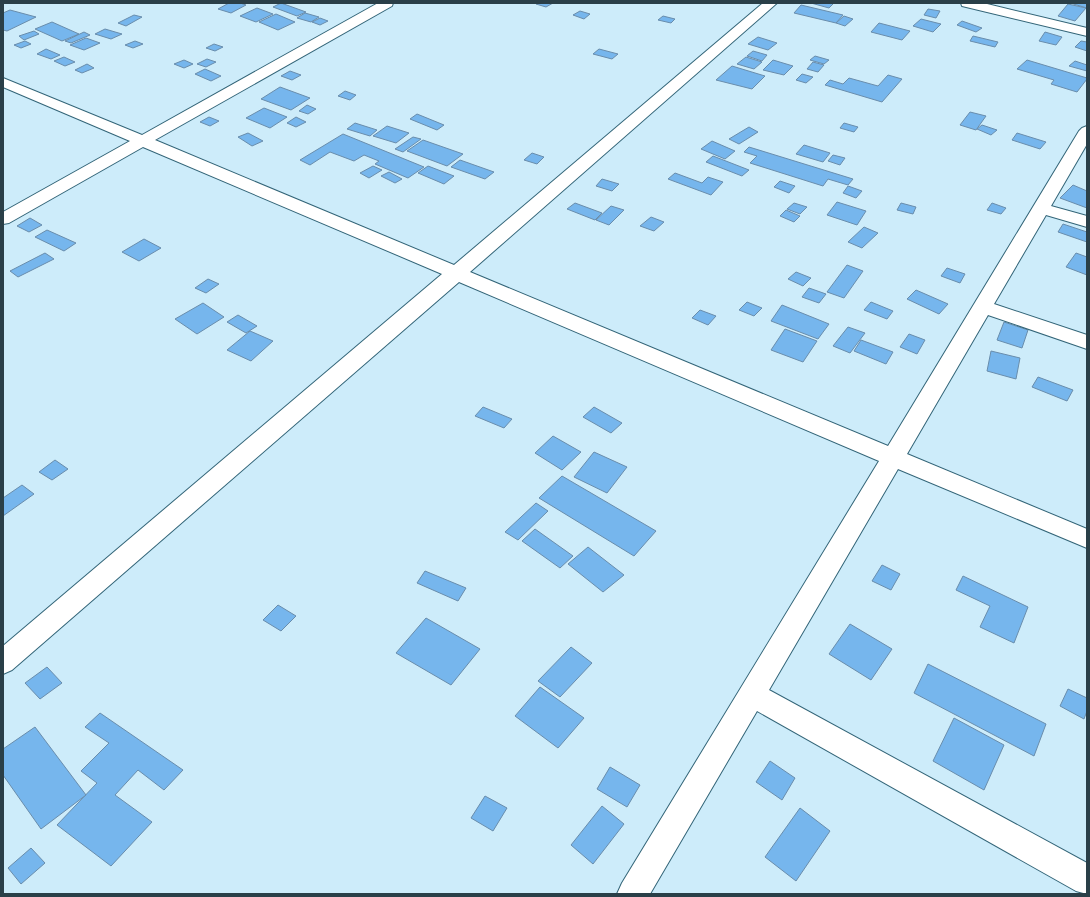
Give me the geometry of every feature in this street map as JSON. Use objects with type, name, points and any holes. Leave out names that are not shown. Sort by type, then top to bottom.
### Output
[{"type":"street","points":[[3,219],[387,3]]},
{"type":"street","points":[[3,662],[771,3]]},
{"type":"street","points":[[967,3],[1087,32]]},
{"type":"street","points":[[3,82],[1087,539]]},
{"type":"street","points":[[633,894],[1087,131]]},
{"type":"street","points":[[1041,208],[1087,222]]},
{"type":"street","points":[[982,306],[1087,342]]},
{"type":"street","points":[[752,694],[1087,880]]},
{"type":"building","points":[[229,3],[240,3],[246,5],[231,13],[218,9]]},
{"type":"building","points":[[281,3],[306,12],[297,16],[273,7]]},
{"type":"building","points":[[553,3],[546,7],[536,4]]},
{"type":"building","points":[[811,3],[830,3],[833,4],[829,8]]},
{"type":"building","points":[[1070,3],[1087,3],[1087,8]]},
{"type":"building","points":[[1068,4],[1086,8],[1075,21],[1058,16]]},
{"type":"building","points":[[801,5],[843,15],[836,23],[794,13]]},
{"type":"building","points":[[257,8],[273,14],[256,22],[240,16]]},
{"type":"building","points":[[928,9],[940,11],[936,18],[924,15]]},
{"type":"building","points":[[10,10],[36,17],[7,31],[3,30],[3,13]]},
{"type":"building","points":[[580,11],[590,14],[584,19],[573,15]]},
{"type":"building","points":[[305,13],[319,17],[311,22],[297,18]]},
{"type":"building","points":[[276,14],[295,22],[278,30],[259,22]]},
{"type":"building","points":[[134,15],[142,17],[126,26],[118,23]]},
{"type":"building","points":[[663,16],[675,19],[671,23],[658,20]]},
{"type":"building","points":[[844,16],[853,19],[845,26],[836,23]]},
{"type":"building","points":[[320,18],[328,21],[320,25],[312,22]]},
{"type":"building","points":[[921,19],[941,24],[933,32],[913,26]]},
{"type":"building","points":[[962,21],[982,28],[976,32],[957,25]]},
{"type":"building","points":[[52,22],[79,34],[62,41],[35,29]]},
{"type":"building","points":[[879,23],[910,31],[902,40],[871,32]]},
{"type":"building","points":[[105,29],[122,34],[111,39],[95,34]]},
{"type":"building","points":[[34,31],[39,34],[24,40],[19,36]]},
{"type":"building","points":[[84,32],[90,35],[71,43],[65,41]]},
{"type":"building","points":[[1045,32],[1062,37],[1056,45],[1039,41]]},
{"type":"building","points":[[973,36],[998,42],[995,47],[970,41]]},
{"type":"building","points":[[758,37],[777,43],[768,50],[748,44]]},
{"type":"building","points":[[86,38],[100,43],[84,50],[70,45]]},
{"type":"building","points":[[25,41],[31,44],[21,48],[14,45]]},
{"type":"building","points":[[135,41],[143,44],[133,48],[125,45]]},
{"type":"building","points":[[1081,41],[1087,42],[1087,51],[1075,47]]},
{"type":"building","points":[[214,44],[223,47],[215,51],[206,48]]},
{"type":"building","points":[[46,49],[60,55],[51,59],[37,54]]},
{"type":"building","points":[[599,49],[618,54],[612,59],[593,54]]},
{"type":"building","points":[[753,51],[767,55],[762,61],[747,56]]},
{"type":"building","points":[[815,56],[829,60],[824,64],[810,60]]},
{"type":"building","points":[[64,57],[75,62],[65,66],[54,61]]},
{"type":"building","points":[[746,57],[762,62],[754,69],[737,64]]},
{"type":"building","points":[[207,59],[216,62],[206,67],[197,64]]},
{"type":"building","points":[[184,60],[193,64],[184,68],[174,64]]},
{"type":"building","points":[[773,60],[793,66],[784,75],[763,70]]},
{"type":"building","points":[[1027,60],[1087,79],[1077,92],[1051,84],[1054,80],[1017,69]]},
{"type":"building","points":[[1075,61],[1087,65],[1087,71],[1069,66]]},
{"type":"building","points":[[813,62],[824,65],[818,72],[807,69]]},
{"type":"building","points":[[87,64],[94,68],[82,73],[75,70]]},
{"type":"building","points":[[732,66],[765,76],[752,89],[716,80]]},
{"type":"building","points":[[205,69],[221,76],[211,81],[195,74]]},
{"type":"building","points":[[290,71],[301,75],[292,80],[281,76]]},
{"type":"building","points":[[802,74],[813,77],[806,83],[796,80]]},
{"type":"building","points":[[888,75],[902,79],[882,102],[825,85],[830,80],[843,84],[849,78],[878,86]]},
{"type":"building","points":[[280,87],[310,98],[291,110],[261,99]]},
{"type":"building","points":[[345,91],[356,95],[350,100],[338,96]]},
{"type":"building","points":[[307,105],[316,109],[308,114],[299,111]]},
{"type":"building","points":[[264,108],[287,117],[270,128],[246,118]]},
{"type":"building","points":[[970,112],[986,116],[976,130],[960,125]]},
{"type":"building","points":[[417,114],[444,125],[437,130],[410,119]]},
{"type":"building","points":[[209,117],[219,121],[210,126],[200,122]]},
{"type":"building","points":[[296,117],[306,122],[296,127],[287,123]]},
{"type":"building","points":[[355,123],[377,130],[370,136],[347,129]]},
{"type":"building","points":[[844,123],[858,127],[854,132],[840,128]]},
{"type":"building","points":[[982,125],[997,130],[991,135],[977,129]]},
{"type":"building","points":[[387,126],[409,133],[396,143],[373,136]]},
{"type":"building","points":[[749,127],[758,132],[739,144],[729,139]]},
{"type":"building","points":[[248,133],[263,141],[252,146],[238,137]]},
{"type":"building","points":[[1017,133],[1046,142],[1040,149],[1012,140]]},
{"type":"building","points":[[343,134],[424,167],[408,178],[375,164],[379,161],[364,155],[354,161],[330,152],[310,165],[300,160]]},
{"type":"building","points":[[413,137],[421,139],[403,152],[395,149]]},
{"type":"building","points":[[423,140],[463,154],[447,166],[407,151]]},
{"type":"building","points":[[712,141],[735,151],[725,159],[701,149]]},
{"type":"building","points":[[804,145],[830,153],[823,162],[796,154]]},
{"type":"building","points":[[749,147],[853,179],[848,185],[828,179],[823,186],[750,163],[757,156],[744,152]]},
{"type":"building","points":[[532,153],[544,157],[537,164],[524,160]]},
{"type":"building","points":[[833,155],[845,158],[840,165],[828,161]]},
{"type":"building","points":[[713,156],[749,170],[742,176],[706,162]]},
{"type":"building","points":[[460,160],[494,172],[485,179],[451,167]]},
{"type":"building","points":[[373,166],[382,170],[369,178],[360,173]]},
{"type":"building","points":[[428,166],[454,176],[444,184],[418,173]]},
{"type":"building","points":[[389,172],[402,179],[395,183],[381,176]]},
{"type":"building","points":[[675,173],[702,183],[708,177],[723,182],[711,195],[668,179]]},
{"type":"building","points":[[602,179],[619,184],[612,191],[596,186]]},
{"type":"building","points":[[780,181],[795,186],[789,193],[774,187]]},
{"type":"building","points":[[1073,185],[1087,191],[1087,208],[1060,198]]},
{"type":"building","points":[[848,186],[862,191],[856,198],[843,193]]},
{"type":"building","points":[[837,202],[866,211],[857,225],[827,215]]},
{"type":"building","points":[[575,203],[602,213],[595,220],[567,209]]},
{"type":"building","points":[[794,203],[807,207],[800,214],[787,209]]},
{"type":"building","points":[[901,203],[916,207],[913,214],[897,210]]},
{"type":"building","points":[[992,203],[1006,208],[1001,214],[987,210]]},
{"type":"building","points":[[611,206],[624,210],[609,225],[596,220]]},
{"type":"building","points":[[786,210],[800,216],[794,222],[780,216]]},
{"type":"building","points":[[651,217],[664,222],[654,231],[640,226]]},
{"type":"building","points":[[30,218],[42,225],[29,232],[17,226]]},
{"type":"building","points":[[1063,224],[1087,232],[1087,242],[1058,232]]},
{"type":"building","points":[[864,227],[878,233],[862,248],[848,242]]},
{"type":"building","points":[[47,230],[76,243],[64,251],[35,237]]},
{"type":"building","points":[[144,239],[161,248],[139,261],[122,252]]},
{"type":"building","points":[[45,253],[54,259],[18,277],[10,271]]},
{"type":"building","points":[[1076,253],[1087,257],[1087,275],[1066,267]]},
{"type":"building","points":[[847,265],[863,271],[844,298],[827,292]]},
{"type":"building","points":[[947,268],[965,274],[960,283],[941,276]]},
{"type":"building","points":[[796,272],[811,278],[803,286],[788,279]]},
{"type":"building","points":[[208,279],[219,284],[206,293],[195,288]]},
{"type":"building","points":[[809,288],[826,294],[819,303],[802,297]]},
{"type":"building","points":[[916,290],[948,304],[939,314],[907,299]]},
{"type":"building","points":[[747,302],[762,308],[754,316],[739,310]]},
{"type":"building","points":[[871,302],[893,311],[887,319],[864,310]]},
{"type":"building","points":[[203,303],[224,317],[197,334],[175,319]]},
{"type":"building","points":[[782,305],[829,324],[818,339],[771,321]]},
{"type":"building","points":[[700,310],[716,316],[708,325],[692,318]]},
{"type":"building","points":[[238,315],[257,326],[246,333],[227,322]]},
{"type":"building","points":[[1004,322],[1028,330],[1022,348],[997,340]]},
{"type":"building","points":[[848,327],[865,333],[850,353],[833,346]]},
{"type":"building","points":[[785,329],[817,341],[803,362],[771,350]]},
{"type":"building","points":[[250,331],[273,341],[251,361],[227,350]]},
{"type":"building","points":[[909,334],[925,340],[917,354],[900,347]]},
{"type":"building","points":[[861,340],[893,352],[886,364],[854,351]]},
{"type":"building","points":[[991,351],[1020,358],[1016,379],[987,371]]},
{"type":"building","points":[[1038,377],[1073,390],[1067,401],[1032,387]]},
{"type":"building","points":[[483,407],[512,419],[504,428],[475,416]]},
{"type":"building","points":[[594,407],[622,423],[611,433],[583,417]]},
{"type":"building","points":[[553,436],[581,452],[562,470],[535,453]]},
{"type":"building","points":[[594,452],[627,467],[607,493],[574,477]]},
{"type":"building","points":[[55,460],[68,469],[52,480],[39,472]]},
{"type":"building","points":[[562,476],[656,531],[634,556],[539,498]]},
{"type":"building","points":[[22,485],[34,494],[3,516],[3,498]]},
{"type":"building","points":[[536,503],[548,511],[518,540],[505,532]]},
{"type":"building","points":[[535,529],[573,556],[560,568],[522,541]]},
{"type":"building","points":[[588,547],[624,575],[603,592],[568,564]]},
{"type":"building","points":[[882,565],[900,574],[891,590],[872,581]]},
{"type":"building","points":[[425,571],[466,588],[458,601],[417,583]]},
{"type":"building","points":[[963,576],[1028,607],[1014,643],[980,627],[990,606],[956,590]]},
{"type":"building","points":[[278,605],[296,616],[281,631],[263,620]]},
{"type":"building","points":[[426,618],[480,649],[451,685],[396,653]]},
{"type":"building","points":[[850,624],[892,649],[871,680],[829,654]]},
{"type":"building","points":[[571,647],[592,663],[560,697],[538,681]]},
{"type":"building","points":[[928,664],[1046,724],[1034,756],[914,693]]},
{"type":"building","points":[[47,667],[62,683],[40,699],[25,683]]},
{"type":"building","points":[[540,687],[584,718],[558,748],[515,716]]},
{"type":"building","points":[[1068,689],[1087,698],[1087,711],[1084,719],[1060,706]]},
{"type":"building","points":[[100,713],[183,770],[164,790],[138,770],[115,795],[152,822],[111,866],[57,825],[97,783],[81,771],[109,743],[85,727]]},
{"type":"building","points":[[954,718],[1004,745],[984,790],[933,761]]},
{"type":"building","points":[[35,727],[86,795],[41,829],[3,775],[3,749]]},
{"type":"building","points":[[770,761],[795,778],[782,800],[756,782]]},
{"type":"building","points":[[610,767],[640,785],[627,807],[597,789]]},
{"type":"building","points":[[485,796],[507,808],[493,831],[471,818]]},
{"type":"building","points":[[602,806],[624,824],[593,864],[571,845]]},
{"type":"building","points":[[800,808],[830,831],[796,881],[765,857]]},
{"type":"building","points":[[31,848],[45,863],[21,884],[8,868]]}]
